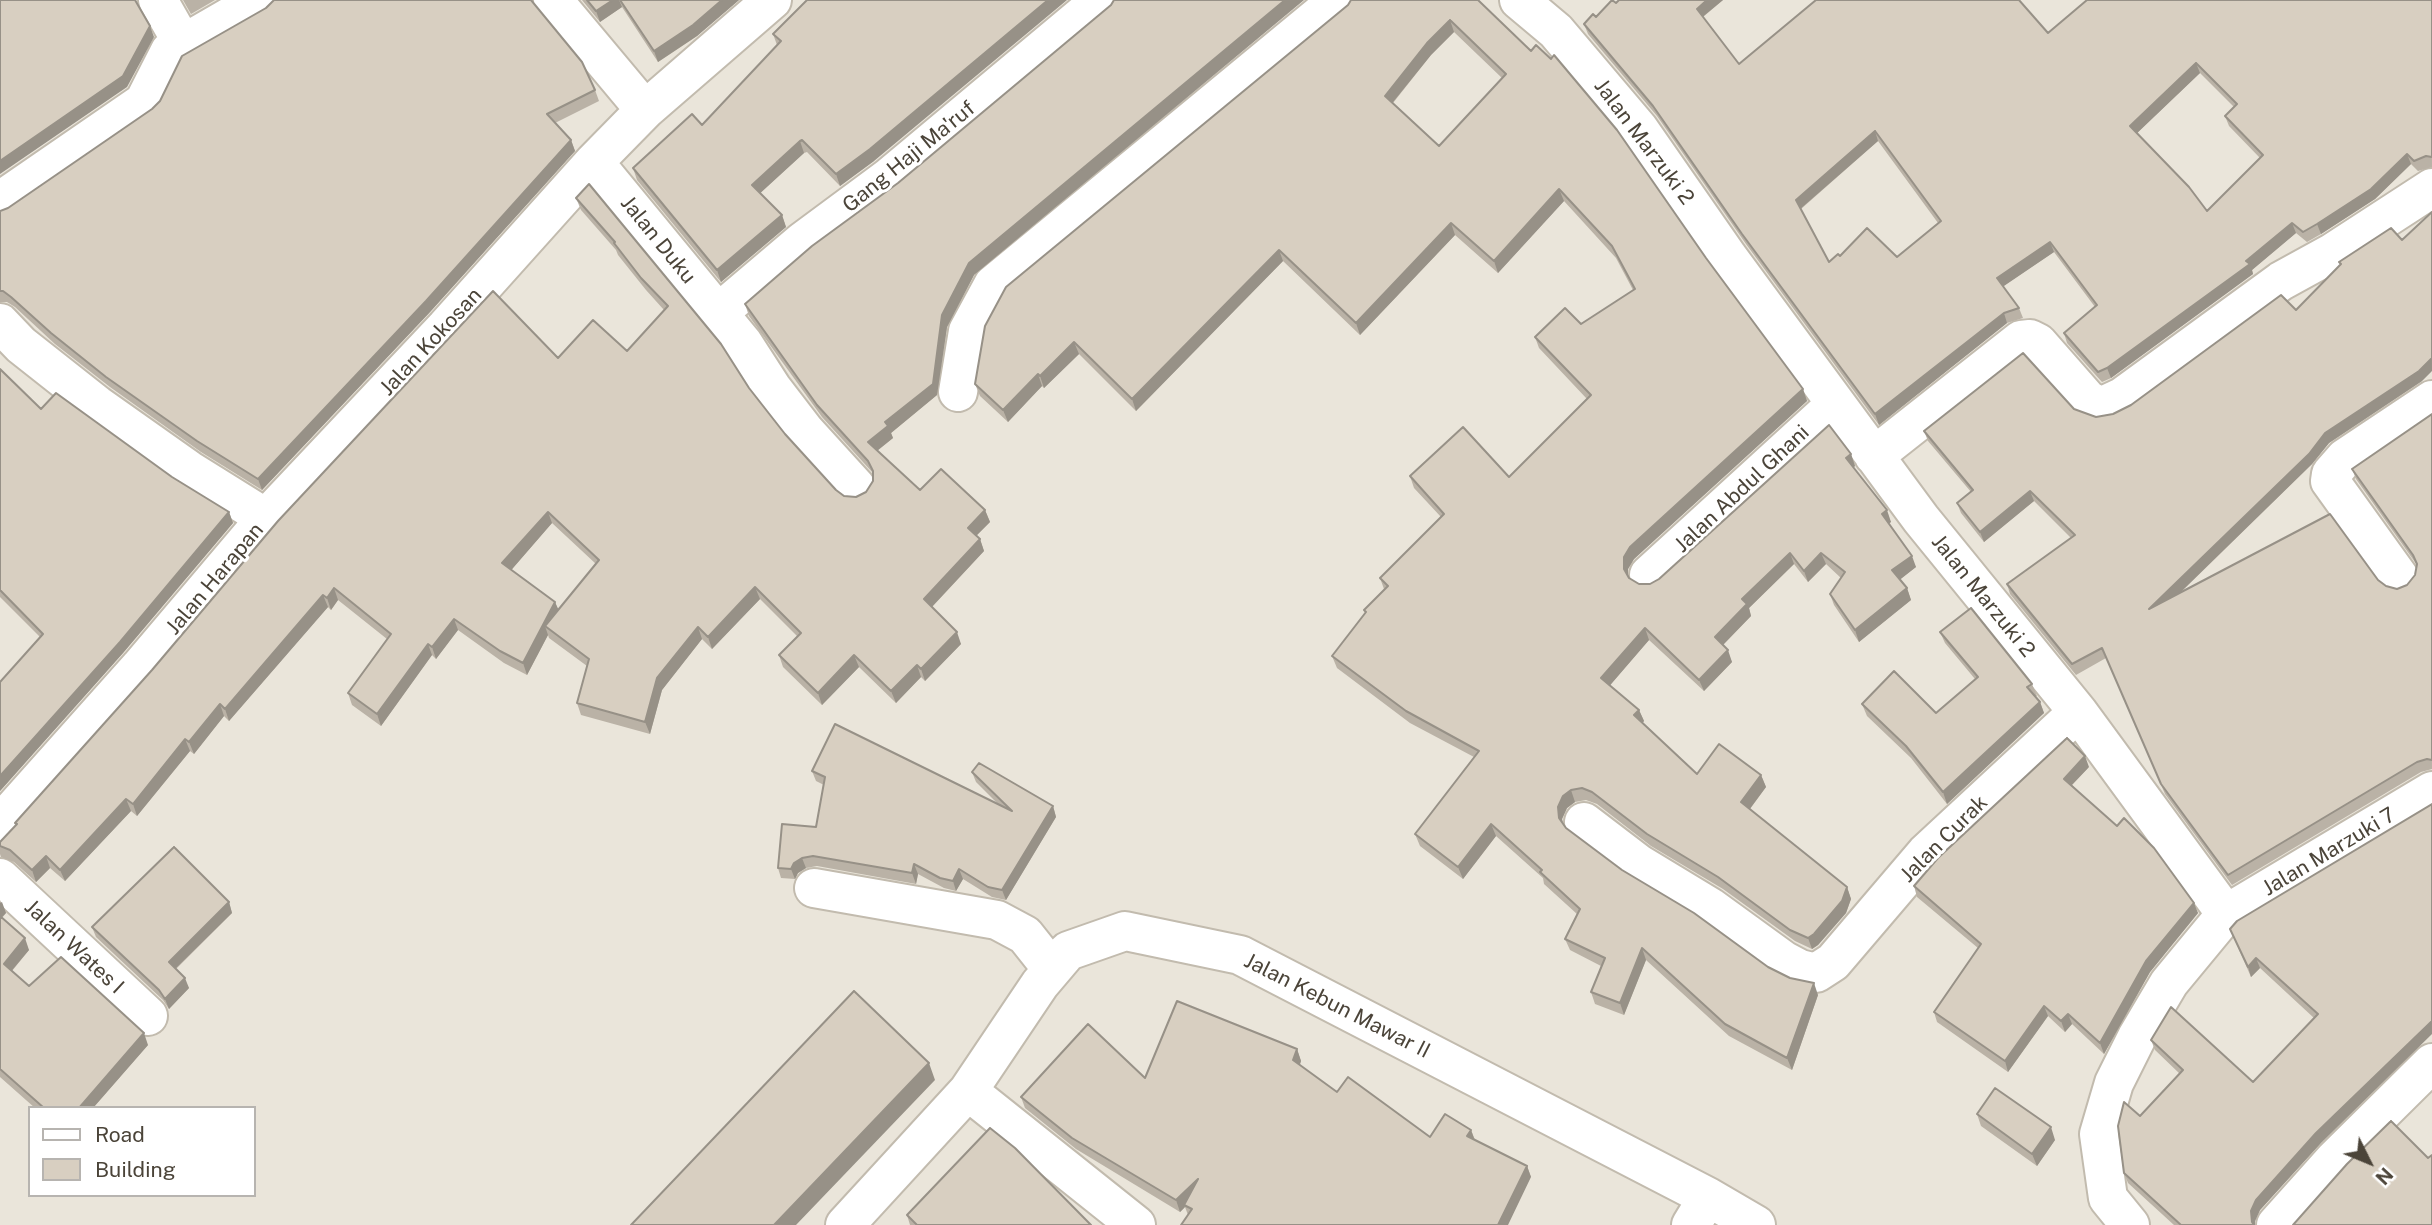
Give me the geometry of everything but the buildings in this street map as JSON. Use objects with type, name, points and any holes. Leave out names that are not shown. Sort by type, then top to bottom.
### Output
[{"type":"street","points":[[158,0],[176,47]]},
{"type":"street","points":[[0,201],[144,102],[176,47],[259,0]]},
{"type":"street","points":[[553,0],[645,110]]},
{"type":"street","points":[[594,162],[645,110],[772,0]]},
{"type":"street","name":"Gang Haji Ma'ruf","points":[[717,314],[803,241],[888,178],[1101,0]]},
{"type":"street","points":[[958,392],[968,331],[993,285],[1338,0]]},
{"type":"street","name":"Jalan Marzuki 2","points":[[1519,0],[1556,31],[1639,129],[1728,257],[1874,456],[1961,571],[2078,712],[2226,914]]},
{"type":"street","name":"Jalan Duku","points":[[594,162],[743,343],[772,388],[805,430],[856,487]]},
{"type":"street","name":"Jalan Kokosan","points":[[266,518],[446,327],[594,162]]},
{"type":"street","points":[[1874,456],[2021,340],[2038,342],[2088,400],[2098,405],[2122,397],[2281,281],[2332,253],[2432,188]]},
{"type":"street","name":"Jalan Harapan","points":[[0,323],[21,345],[97,405],[189,470],[266,518],[140,667],[0,824]]},
{"type":"street","points":[[2399,576],[2330,481],[2331,474],[2345,458],[2432,400]]},
{"type":"street","name":"Jalan Abdul Ghani","points":[[1649,575],[1836,404]]},
{"type":"street","name":"Jalan Curak","points":[[1584,822],[1639,863],[1710,907],[1783,960],[1800,969],[1816,973],[1833,962],[1926,853],[2078,712]]},
{"type":"street","name":"Jalan Marzuki 7","points":[[2226,914],[2432,790]]},
{"type":"street","name":"Jalan Wates I","points":[[0,878],[148,1016]]},
{"type":"street","points":[[814,888],[997,920],[1026,935],[1052,969]]},
{"type":"street","points":[[2130,1225],[2108,1198],[2099,1133],[2114,1083],[2169,983],[2226,914]]},
{"type":"street","name":"Jalan Kebun Mawar II","points":[[845,1225],[968,1091],[1052,969],[1068,951],[1125,931],[1240,955],[1700,1211],[1756,1225]]},
{"type":"street","points":[[2276,1225],[2335,1159],[2432,1063]]},
{"type":"street","points":[[968,1091],[1136,1225]]},
{"type":"shaded area","points":[[0,0],[2432,0],[2432,1225],[0,1225]]}]
